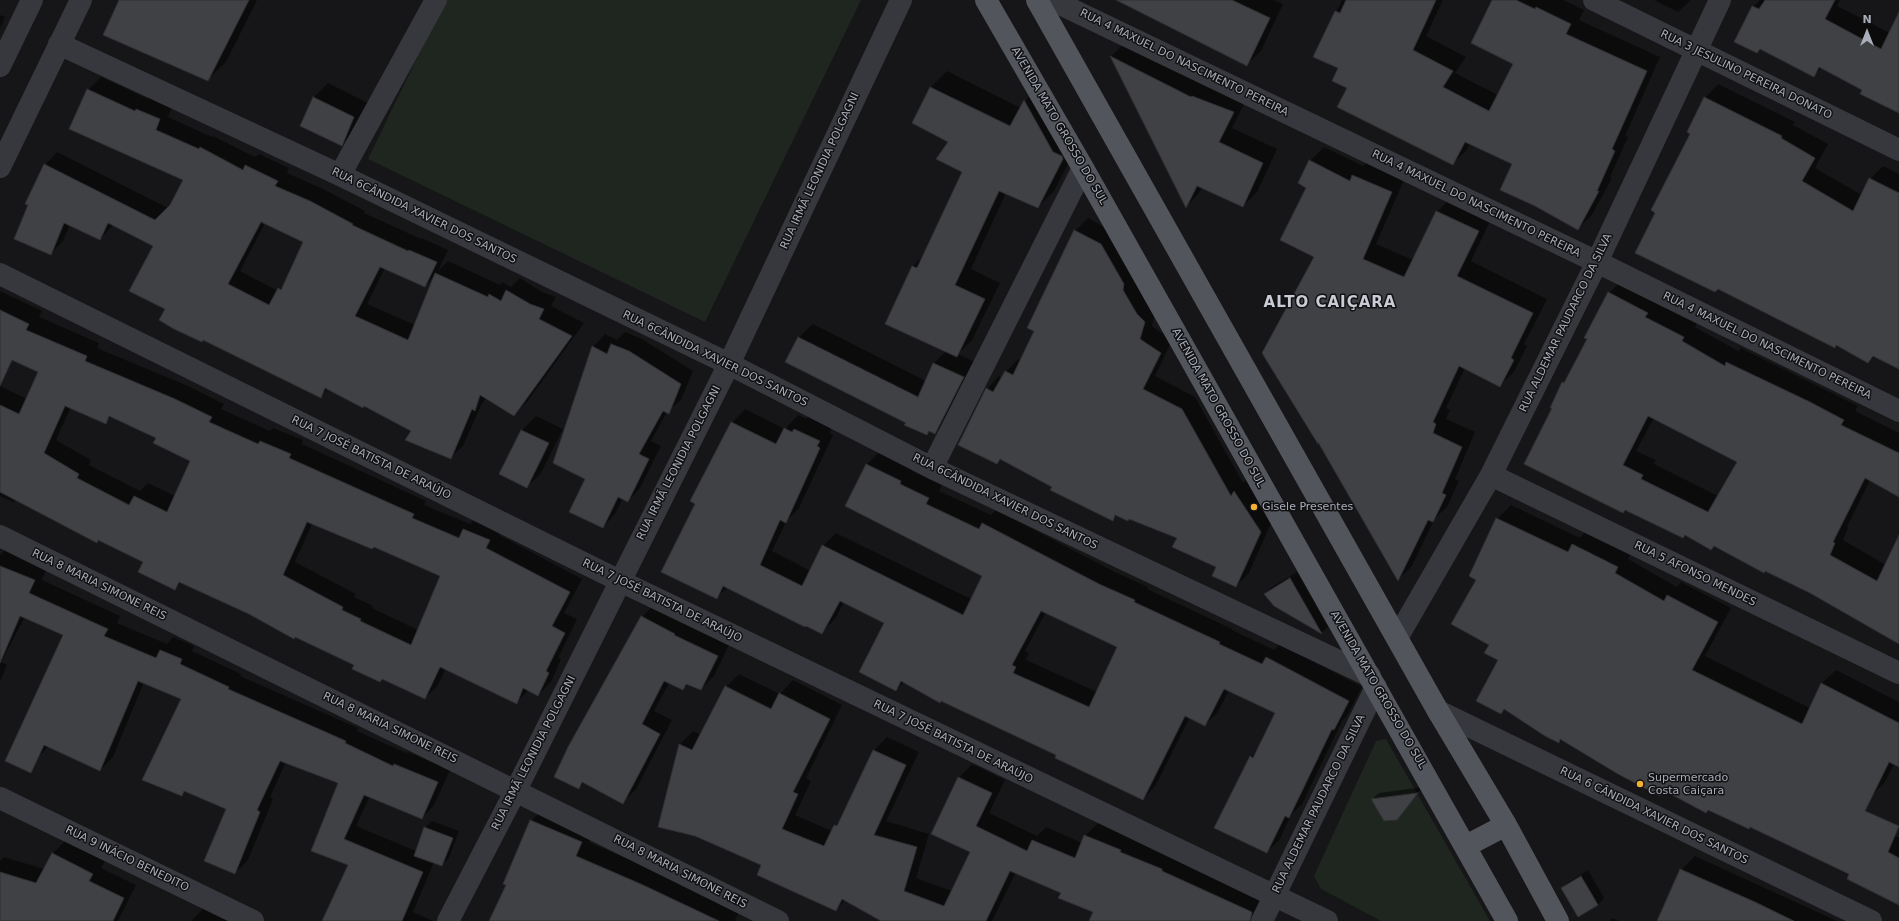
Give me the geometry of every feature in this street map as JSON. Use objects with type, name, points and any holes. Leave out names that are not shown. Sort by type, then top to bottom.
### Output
[{"type":"main road","name":"AVENIDA MATO GROSSO DO SUL","points":[[986,0],[1083,168],[1507,921]]},
{"type":"main road","points":[[1038,0],[1438,711],[1506,825],[1558,921]]},
{"type":"main road","points":[[1466,846],[1506,825]]},
{"type":"street","points":[[0,66],[32,0]]},
{"type":"street","points":[[0,167],[5,142],[59,44],[81,0]]},
{"type":"street","points":[[340,175],[436,0]]},
{"type":"street","name":"RUA IRMÃ LEONIDIA POLGAGNI","points":[[448,921],[516,790],[729,364],[901,0]]},
{"type":"street","name":"RUA 4 MAXUEL DO NASCIMENTO PEREIRA","points":[[1052,0],[1597,262],[1899,411]]},
{"type":"street","name":"RUA 3 JESULINO PEREIRA DONATO","points":[[1594,0],[1899,150]]},
{"type":"street","name":"RUA ALDEMAR PAUDARCO DA SILVA","points":[[1397,638],[1491,475],[1597,262],[1698,50],[1720,0]]},
{"type":"street","name":"RUA 6CÂNDIDA XAVIER DOS SANTOS","points":[[59,44],[340,175],[729,364],[932,468],[1373,682]]},
{"type":"street","points":[[932,468],[1083,168]]},
{"type":"street","name":"RUA 7 JOSÉ BATISTA DE ARAÚJO","points":[[0,274],[620,581],[1327,921]]},
{"type":"street","name":"RUA 5 AFONSO MENDES","points":[[1491,475],[1899,673]]},
{"type":"street","name":"RUA 8 MARIA SIMONE REIS","points":[[0,536],[516,790],[778,921]]},
{"type":"street","name":"RUA ALDEMAR PAUDARCO DA SILVA","points":[[1262,921],[1373,682]]},
{"type":"street","name":"RUA 6 CÂNDIDA XAVIER DOS SANTOS","points":[[1438,711],[1870,921]]},
{"type":"street","name":"RUA 9 INÁCIO BENEDITO","points":[[0,798],[253,921]]},
{"type":"shaded area","points":[[445,0],[861,0],[705,322],[368,159]]},
{"type":"shaded area","points":[[1386,739],[1490,921],[1381,921],[1321,889],[1314,876],[1376,741]]},
{"type":"building","points":[[119,0],[249,0],[208,81],[103,35]]},
{"type":"building","points":[[1116,0],[1232,0],[1270,18],[1247,66]]},
{"type":"building","points":[[1346,0],[1436,0],[1413,50],[1453,71],[1443,87],[1489,111],[1513,64],[1471,43],[1492,0],[1516,0],[1535,9],[1536,7],[1571,24],[1566,34],[1647,71],[1612,149],[1615,151],[1597,191],[1599,191],[1578,230],[1535,206],[1500,190],[1512,164],[1465,142],[1453,165],[1337,107],[1347,88],[1332,81],[1338,68],[1313,57],[1335,11],[1340,13]]},
{"type":"building","points":[[1765,0],[1835,0],[1825,19],[1881,49],[1899,12],[1899,113],[1860,94],[1862,90],[1819,67],[1814,77],[1760,49],[1757,53],[1734,42],[1752,6],[1759,9]]},
{"type":"building","points":[[1110,56],[1191,97],[1192,96],[1234,112],[1219,142],[1263,163],[1243,207],[1197,186],[1186,208]]},
{"type":"building","points":[[930,87],[1010,126],[1024,100],[1053,152],[1062,156],[1063,159],[1038,208],[999,191],[955,285],[985,299],[957,357],[885,324],[912,266],[917,268],[962,172],[936,159],[948,142],[912,123]]},
{"type":"building","points":[[87,89],[135,111],[136,109],[160,119],[156,130],[199,149],[200,147],[243,170],[245,165],[278,181],[275,186],[310,201],[353,224],[352,225],[408,251],[409,250],[437,262],[425,287],[380,267],[355,316],[408,340],[435,273],[488,297],[489,294],[501,301],[506,290],[530,304],[544,309],[539,319],[572,336],[514,416],[480,395],[475,411],[472,409],[451,459],[405,440],[411,431],[364,406],[363,408],[325,388],[321,398],[203,340],[202,342],[174,329],[159,320],[165,309],[129,291],[153,246],[108,223],[100,240],[64,223],[51,255],[14,239],[28,205],[25,204],[44,164],[155,220],[170,205],[183,180],[69,129]],"holes":[[[261,222],[303,242],[281,290],[278,288],[269,305],[228,284]]]},
{"type":"building","points":[[313,97],[354,117],[342,146],[300,126]]},
{"type":"building","points":[[1704,97],[1782,136],[1781,138],[1815,158],[1802,181],[1853,211],[1869,178],[1899,193],[1899,369],[1873,356],[1868,363],[1836,345],[1835,348],[1718,289],[1715,292],[1635,253],[1655,213],[1651,210],[1690,134],[1687,132]]},
{"type":"building","points":[[1309,160],[1350,181],[1352,175],[1392,192],[1363,259],[1404,277],[1436,211],[1479,231],[1457,276],[1533,313],[1511,358],[1514,360],[1500,387],[1459,366],[1433,422],[1436,424],[1433,433],[1462,447],[1442,493],[1446,495],[1433,522],[1428,520],[1398,581],[1318,442],[1318,444],[1262,353],[1314,257],[1280,240],[1306,188],[1298,183]]},
{"type":"building","points":[[1074,230],[1101,244],[1124,284],[1123,290],[1137,314],[1145,322],[1140,339],[1161,353],[1143,389],[1182,409],[1231,496],[1234,491],[1261,532],[1236,587],[1212,576],[1216,567],[1172,547],[1177,538],[1115,515],[1113,521],[1050,490],[1052,487],[1000,459],[997,464],[958,445],[986,388],[993,392],[1005,371],[1013,375],[1034,331],[1027,328]]},
{"type":"building","points":[[1608,292],[1648,313],[1645,317],[1684,337],[1682,341],[1725,366],[1726,362],[1810,402],[1844,420],[1841,425],[1899,453],[1899,497],[1865,478],[1833,542],[1835,543],[1830,555],[1877,581],[1899,535],[1899,644],[1810,593],[1765,571],[1764,573],[1714,546],[1711,550],[1685,535],[1683,538],[1625,510],[1623,513],[1524,464],[1552,408],[1550,408],[1562,382],[1564,383],[1587,339],[1584,338]],"holes":[[[1648,416],[1737,462],[1708,512],[1641,479],[1643,475],[1623,465]]]},
{"type":"building","points":[[0,310],[29,324],[26,330],[87,356],[85,361],[175,399],[212,417],[209,422],[258,444],[260,441],[291,454],[289,458],[414,514],[412,518],[459,538],[463,529],[490,540],[486,548],[570,592],[552,626],[565,633],[546,671],[549,673],[538,696],[523,688],[517,704],[440,667],[425,699],[382,679],[380,682],[352,669],[354,665],[295,637],[294,639],[249,614],[179,582],[175,590],[138,572],[143,562],[98,540],[97,543],[0,492],[0,405],[19,414],[38,372],[12,360],[0,386]],"holes":[[[65,406],[106,424],[109,416],[156,438],[153,443],[190,461],[167,512],[134,496],[129,505],[77,478],[79,474],[44,453]],[[307,522],[372,549],[374,547],[440,576],[411,645],[360,621],[361,619],[342,610],[343,607],[283,575]]]},
{"type":"building","points":[[798,337],[918,397],[933,363],[964,377],[935,434],[929,431],[927,435],[904,425],[906,423],[785,362]]},
{"type":"building","points":[[611,344],[629,351],[681,384],[669,414],[663,411],[639,454],[649,459],[628,502],[618,497],[603,528],[569,512],[585,479],[553,463],[592,346],[607,354]]},
{"type":"building","points":[[731,422],[776,444],[784,428],[792,432],[794,429],[820,441],[817,446],[820,448],[786,523],[780,520],[760,565],[802,586],[822,545],[963,615],[982,576],[845,506],[866,464],[901,481],[900,484],[929,498],[926,504],[979,529],[982,523],[1099,584],[1135,600],[1134,602],[1220,642],[1219,644],[1262,664],[1266,657],[1349,701],[1334,730],[1332,729],[1289,818],[1285,816],[1267,853],[1214,828],[1250,756],[1253,758],[1275,713],[1224,689],[1205,726],[1185,716],[1143,800],[1055,758],[1056,755],[941,701],[940,703],[901,681],[896,691],[859,672],[884,623],[840,601],[822,634],[723,586],[717,599],[661,572],[695,504],[690,501]],"holes":[[[1041,611],[1117,647],[1089,707],[1013,673],[1016,667],[1012,665]]]},
{"type":"building","points":[[521,430],[549,443],[527,488],[499,474]]},
{"type":"building","points":[[1496,518],[1568,552],[1572,544],[1618,567],[1615,573],[1664,601],[1667,595],[1718,622],[1692,670],[1802,724],[1821,683],[1899,723],[1899,767],[1889,762],[1865,811],[1899,826],[1888,852],[1899,858],[1899,905],[1847,879],[1849,874],[1750,827],[1749,829],[1708,810],[1706,813],[1663,790],[1660,796],[1618,774],[1560,739],[1559,743],[1545,736],[1504,709],[1501,714],[1476,701],[1498,660],[1484,653],[1489,645],[1451,624],[1476,580],[1469,576]]},
{"type":"building","points":[[0,566],[35,580],[29,593],[108,629],[104,636],[156,658],[160,650],[182,659],[180,664],[229,687],[228,689],[346,741],[345,743],[393,766],[394,764],[438,782],[422,819],[364,795],[344,839],[423,872],[402,921],[322,921],[348,865],[311,851],[338,783],[280,761],[257,810],[260,812],[235,874],[204,861],[226,809],[184,791],[182,796],[142,780],[181,699],[138,681],[100,771],[44,745],[31,773],[5,761],[63,635],[20,616],[0,663]]},
{"type":"building","points":[[1290,578],[1322,634],[1274,606],[1264,594]]},
{"type":"building","points":[[641,616],[675,634],[674,635],[718,656],[701,690],[686,684],[683,690],[664,681],[642,724],[660,734],[623,804],[582,782],[579,789],[554,777],[568,747]]},
{"type":"building","points":[[725,686],[771,709],[779,693],[830,719],[793,792],[798,794],[782,829],[824,846],[834,825],[837,826],[873,750],[906,765],[874,835],[917,847],[904,891],[944,906],[970,852],[931,834],[958,777],[992,793],[976,826],[1027,851],[1032,840],[1075,858],[1084,835],[1121,850],[1120,852],[1162,869],[1162,871],[1252,912],[1250,921],[1089,921],[1093,912],[1058,898],[1061,893],[1010,871],[986,921],[881,921],[842,899],[836,911],[757,875],[761,865],[695,836],[658,827],[679,744],[692,750]]},
{"type":"building","points":[[1418,793],[1397,820],[1384,821],[1371,799]]},
{"type":"building","points":[[530,820],[582,842],[576,856],[643,885],[719,921],[489,921],[506,885],[503,884]]},
{"type":"building","points":[[424,827],[453,838],[442,866],[414,856]]},
{"type":"building","points":[[52,853],[93,874],[89,881],[124,898],[113,921],[0,921],[0,872],[36,883]]},
{"type":"building","points":[[1680,869],[1755,902],[1794,921],[1657,921]]},
{"type":"building","points":[[1581,876],[1598,905],[1578,917],[1561,888]]},
{"type":"place","name":"Gisele Presentes","points":[[1254,507]]},
{"type":"place","name":"Supermercado Costa Caiçara","points":[[1640,784]]},
{"type":"district","name":"ALTO CAIÇARA","points":[[1330,303]]}]
